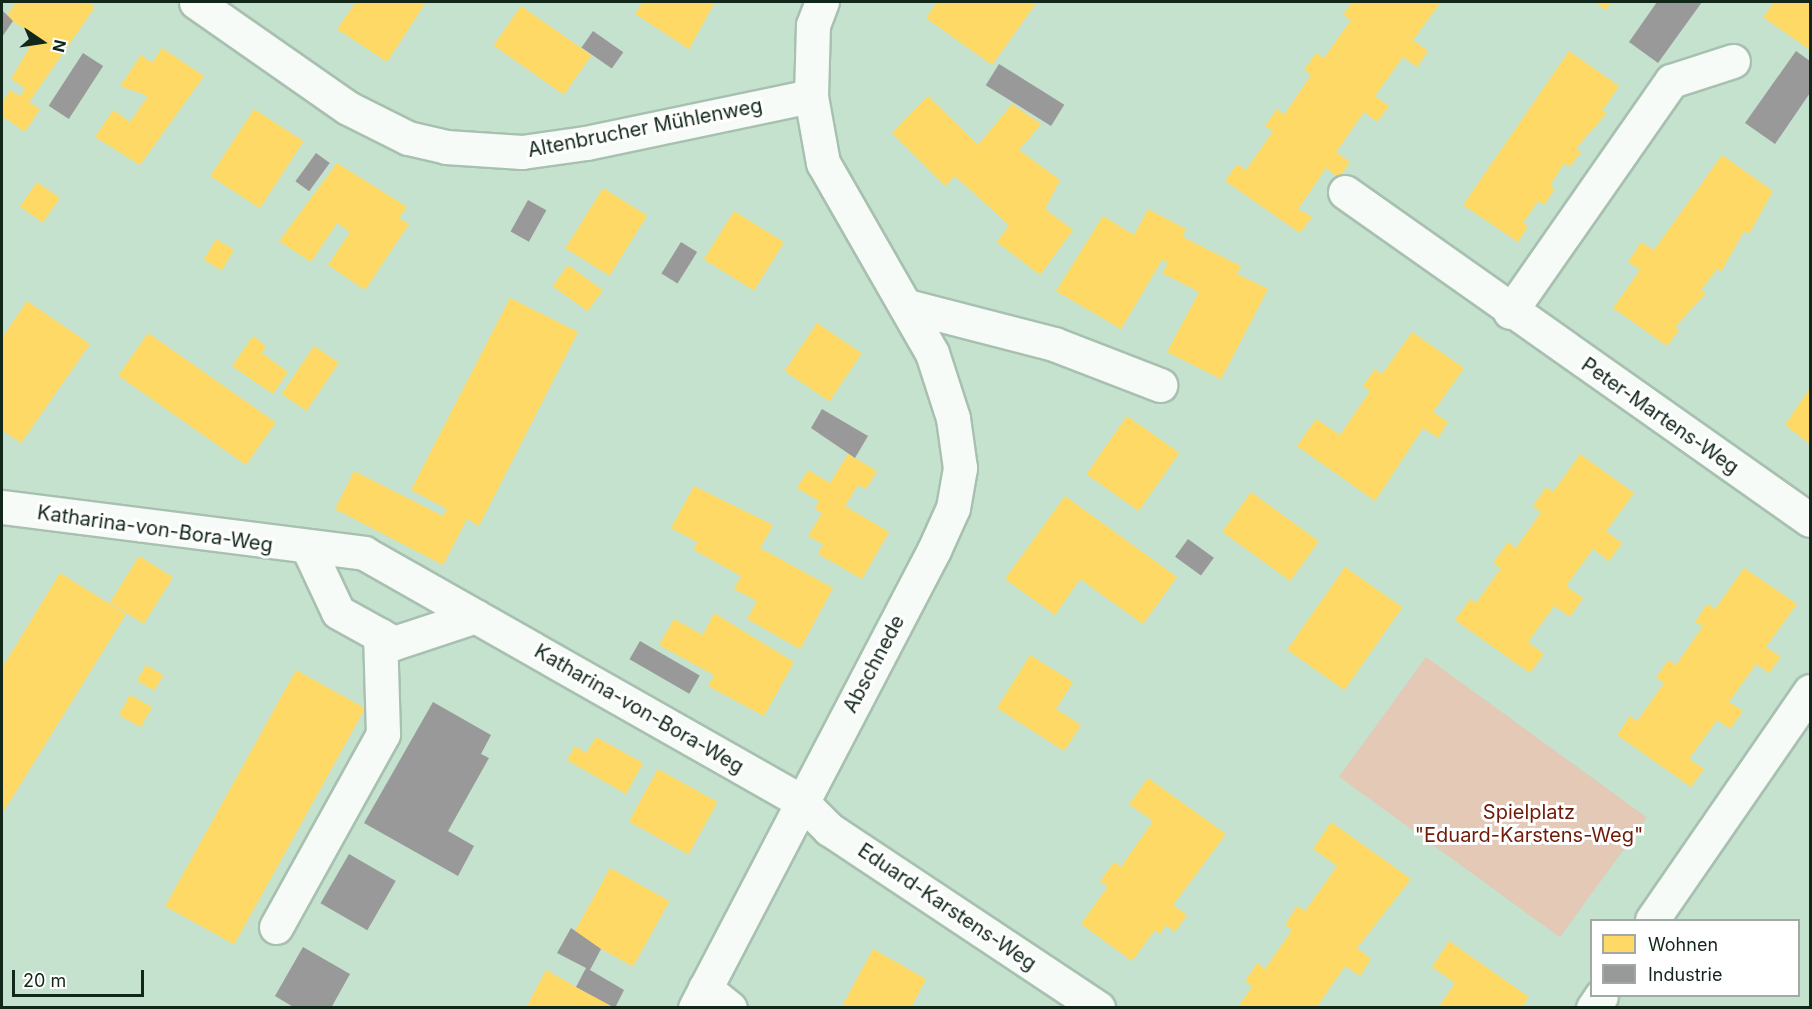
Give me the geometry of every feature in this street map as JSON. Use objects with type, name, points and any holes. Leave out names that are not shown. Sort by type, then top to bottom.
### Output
[{"type":"street","name":"Altenbrucher Mühlenweg","points":[[196,2],[348,108],[408,138],[446,147],[522,152],[586,143],[811,96]]},
{"type":"street","name":"Abschnede","points":[[700,998],[953,508],[960,468],[953,418],[932,354],[907,306],[823,164],[811,96],[813,25],[822,2]]},
{"type":"street","points":[[1510,312],[1671,81],[1733,60]]},
{"type":"street","name":"Peter-Martens-Weg","points":[[1345,192],[1510,312],[1810,520]]},
{"type":"street","points":[[907,306],[1054,344],[1160,385]]},
{"type":"street","name":"Katharina-von-Bora-Weg","points":[[2,507],[309,550],[364,553],[801,801]]},
{"type":"street","points":[[309,550],[338,612],[394,643],[476,616]]},
{"type":"street","points":[[276,927],[382,734],[380,635]]},
{"type":"street","points":[[1653,919],[1810,691]]},
{"type":"street","name":"Eduard-Karstens-Weg","points":[[801,801],[829,829],[1098,1008]]},
{"type":"street","points":[[700,998],[730,1008]]},
{"type":"green space","name":"Spielplatz \"Eduard-Karstens-Weg\"","points":[[1426,657],[1647,817],[1560,937],[1339,777]]},
{"type":"building: Wohnen","points":[[16,2],[88,2],[95,7],[29,102],[40,109],[25,132],[2,116],[2,103],[10,90],[20,96],[25,88],[11,79],[36,36],[6,17]]},
{"type":"building: Wohnen","points":[[356,2],[426,2],[387,62],[337,29]]},
{"type":"building: Wohnen","points":[[643,2],[715,2],[689,49],[635,14]]},
{"type":"building: Wohnen","points":[[937,2],[1037,2],[992,65],[926,18]]},
{"type":"building: Wohnen","points":[[1352,2],[1441,2],[1413,40],[1428,51],[1417,67],[1403,57],[1375,96],[1389,106],[1377,122],[1364,112],[1336,152],[1350,162],[1339,178],[1326,168],[1298,209],[1312,217],[1300,233],[1225,181],[1237,164],[1246,170],[1273,131],[1265,126],[1277,109],[1284,115],[1311,75],[1304,70],[1316,53],[1324,58],[1351,20],[1343,15]]},
{"type":"building: Wohnen","points":[[1594,2],[1612,2],[1606,10]]},
{"type":"building: Wohnen","points":[[1774,2],[1810,2],[1810,50],[1763,17]]},
{"type":"building: Wohnen","points":[[521,6],[591,55],[564,95],[493,45]]},
{"type":"building: Wohnen","points":[[162,48],[204,76],[140,165],[95,137],[113,110],[130,122],[148,96],[120,86],[141,55],[152,63]]},
{"type":"building: Wohnen","points":[[1569,51],[1619,86],[1602,111],[1607,113],[1576,148],[1581,152],[1570,167],[1564,163],[1550,186],[1555,189],[1544,205],[1538,201],[1523,223],[1528,226],[1518,242],[1463,205]]},
{"type":"building: Wohnen","points":[[928,96],[978,145],[1012,104],[1041,124],[1019,150],[1060,180],[1045,209],[1073,230],[1040,275],[997,242],[1009,225],[955,176],[945,186],[892,133]]},
{"type":"building: Wohnen","points":[[254,109],[303,141],[260,208],[210,176]]},
{"type":"building: Wohnen","points":[[1722,155],[1773,191],[1749,234],[1744,231],[1721,272],[1717,269],[1701,290],[1706,293],[1675,327],[1679,330],[1667,346],[1613,308],[1640,270],[1628,262],[1641,242],[1654,250]]},
{"type":"building: Wohnen","points":[[337,163],[407,207],[399,218],[409,224],[365,290],[328,265],[350,232],[337,223],[311,262],[279,241]]},
{"type":"building: Wohnen","points":[[37,182],[60,198],[43,223],[20,207]]},
{"type":"building: Wohnen","points":[[603,188],[647,216],[609,276],[565,248]]},
{"type":"building: Wohnen","points":[[1148,209],[1186,229],[1183,237],[1241,266],[1237,274],[1268,289],[1221,379],[1167,352],[1199,292],[1162,273],[1168,263],[1162,260],[1121,329],[1056,291],[1103,216],[1134,235]]},
{"type":"building: Wohnen","points":[[734,211],[784,242],[754,291],[704,259]]},
{"type":"building: Wohnen","points":[[216,239],[234,250],[222,270],[204,260]]},
{"type":"building: Wohnen","points":[[568,265],[603,290],[588,311],[553,286]]},
{"type":"building: Wohnen","points":[[510,298],[578,332],[479,526],[467,519],[443,565],[335,509],[354,471],[443,516],[447,509],[411,490]]},
{"type":"building: Wohnen","points":[[27,301],[90,344],[21,443],[2,430],[2,338]]},
{"type":"building: Wohnen","points":[[817,323],[862,353],[829,401],[785,371]]},
{"type":"building: Wohnen","points":[[1412,332],[1464,368],[1433,412],[1448,422],[1438,438],[1423,428],[1375,501],[1297,446],[1316,419],[1340,435],[1370,391],[1363,386],[1375,369],[1382,374]]},
{"type":"building: Wohnen","points":[[148,333],[276,422],[246,465],[118,376]]},
{"type":"building: Wohnen","points":[[253,336],[266,346],[262,353],[288,372],[273,394],[232,366]]},
{"type":"building: Wohnen","points":[[314,346],[339,363],[306,411],[282,394]]},
{"type":"building: Wohnen","points":[[1810,388],[1810,444],[1785,425]]},
{"type":"building: Wohnen","points":[[1127,416],[1179,453],[1139,511],[1086,474]]},
{"type":"building: Wohnen","points":[[848,454],[877,471],[866,489],[858,485],[845,506],[889,532],[862,579],[818,554],[823,544],[808,536],[822,513],[815,509],[819,501],[797,488],[808,470],[830,483]]},
{"type":"building: Wohnen","points":[[1580,454],[1634,493],[1606,531],[1622,543],[1609,561],[1593,549],[1566,586],[1583,598],[1570,617],[1554,606],[1528,642],[1544,654],[1530,673],[1455,620],[1470,599],[1476,603],[1501,568],[1493,563],[1508,542],[1516,548],[1541,512],[1533,506],[1546,487],[1553,492]]},
{"type":"building: Wohnen","points":[[694,486],[773,525],[760,548],[833,588],[800,649],[747,619],[757,601],[734,589],[741,576],[694,550],[697,542],[671,528]]},
{"type":"building: Wohnen","points":[[1251,492],[1319,541],[1290,581],[1222,532]]},
{"type":"building: Wohnen","points":[[1065,496],[1177,577],[1143,624],[1080,579],[1055,615],[1005,579]]},
{"type":"building: Wohnen","points":[[139,556],[173,577],[144,624],[110,603]]},
{"type":"building: Wohnen","points":[[1345,567],[1402,607],[1344,690],[1287,650]]},
{"type":"building: Wohnen","points":[[1744,568],[1797,604],[1766,647],[1781,657],[1769,673],[1756,664],[1729,702],[1743,711],[1730,729],[1717,720],[1689,759],[1704,769],[1691,787],[1617,735],[1630,716],[1637,721],[1664,683],[1656,678],[1668,660],[1676,665],[1703,626],[1695,622],[1707,604],[1715,609]]},
{"type":"building: Wohnen","points":[[60,573],[126,614],[2,814],[2,668]]},
{"type":"building: Wohnen","points":[[714,613],[794,662],[764,716],[708,686],[714,675],[659,645],[674,619],[703,635]]},
{"type":"building: Wohnen","points":[[1030,655],[1073,682],[1056,709],[1081,725],[1064,751],[997,708]]},
{"type":"building: Wohnen","points":[[146,665],[163,675],[154,691],[137,681]]},
{"type":"building: Wohnen","points":[[296,670],[365,708],[234,944],[165,906]]},
{"type":"building: Wohnen","points":[[130,695],[152,707],[141,727],[119,715]]},
{"type":"building: Wohnen","points":[[596,737],[643,763],[626,794],[567,760],[575,746],[586,753]]},
{"type":"building: Wohnen","points":[[658,769],[717,802],[688,854],[629,821]]},
{"type":"building: Wohnen","points":[[1148,778],[1226,834],[1173,905],[1187,915],[1175,932],[1166,925],[1160,934],[1155,930],[1132,961],[1081,924],[1108,886],[1100,881],[1114,862],[1121,867],[1153,821],[1129,804]]},
{"type":"building: Wohnen","points":[[1331,822],[1411,879],[1357,948],[1371,959],[1360,976],[1345,966],[1316,1008],[1237,1008],[1252,987],[1245,981],[1257,963],[1265,969],[1292,930],[1285,925],[1297,906],[1305,911],[1337,866],[1313,849]]},
{"type":"building: Wohnen","points":[[610,868],[669,901],[633,967],[574,934]]},
{"type":"building: Wohnen","points":[[1449,941],[1529,997],[1521,1008],[1438,1008],[1455,983],[1432,967]]},
{"type":"building: Wohnen","points":[[873,949],[926,979],[911,1008],[841,1008]]},
{"type":"building: Wohnen","points":[[546,970],[576,987],[615,1008],[526,1008]]},
{"type":"building: Industrie","points":[[1657,2],[1702,2],[1658,63],[1629,42]]},
{"type":"building: Industrie","points":[[2,10],[13,21],[2,37]]},
{"type":"building: Industrie","points":[[593,31],[623,52],[612,69],[582,47]]},
{"type":"building: Industrie","points":[[1796,51],[1810,61],[1810,93],[1775,144],[1745,123]]},
{"type":"building: Industrie","points":[[83,53],[103,66],[69,119],[49,106]]},
{"type":"building: Industrie","points":[[999,64],[1064,105],[1051,126],[986,85]]},
{"type":"building: Industrie","points":[[316,153],[330,163],[309,191],[295,181]]},
{"type":"building: Industrie","points":[[528,200],[546,210],[529,242],[511,231]]},
{"type":"building: Industrie","points":[[681,242],[697,252],[678,283],[661,273]]},
{"type":"building: Industrie","points":[[822,409],[868,436],[855,458],[811,428]]},
{"type":"building: Industrie","points":[[1188,539],[1214,558],[1201,576],[1175,557]]},
{"type":"building: Industrie","points":[[640,641],[700,676],[689,694],[630,659]]},
{"type":"building: Industrie","points":[[433,702],[491,735],[481,754],[489,758],[448,831],[474,846],[458,876],[364,823]]},
{"type":"building: Industrie","points":[[349,854],[396,881],[367,930],[320,903]]},
{"type":"building: Industrie","points":[[571,928],[601,949],[590,970],[624,990],[615,1008],[576,987],[586,968],[557,953]]},
{"type":"building: Industrie","points":[[303,947],[350,974],[331,1008],[295,1008],[275,996]]}]
